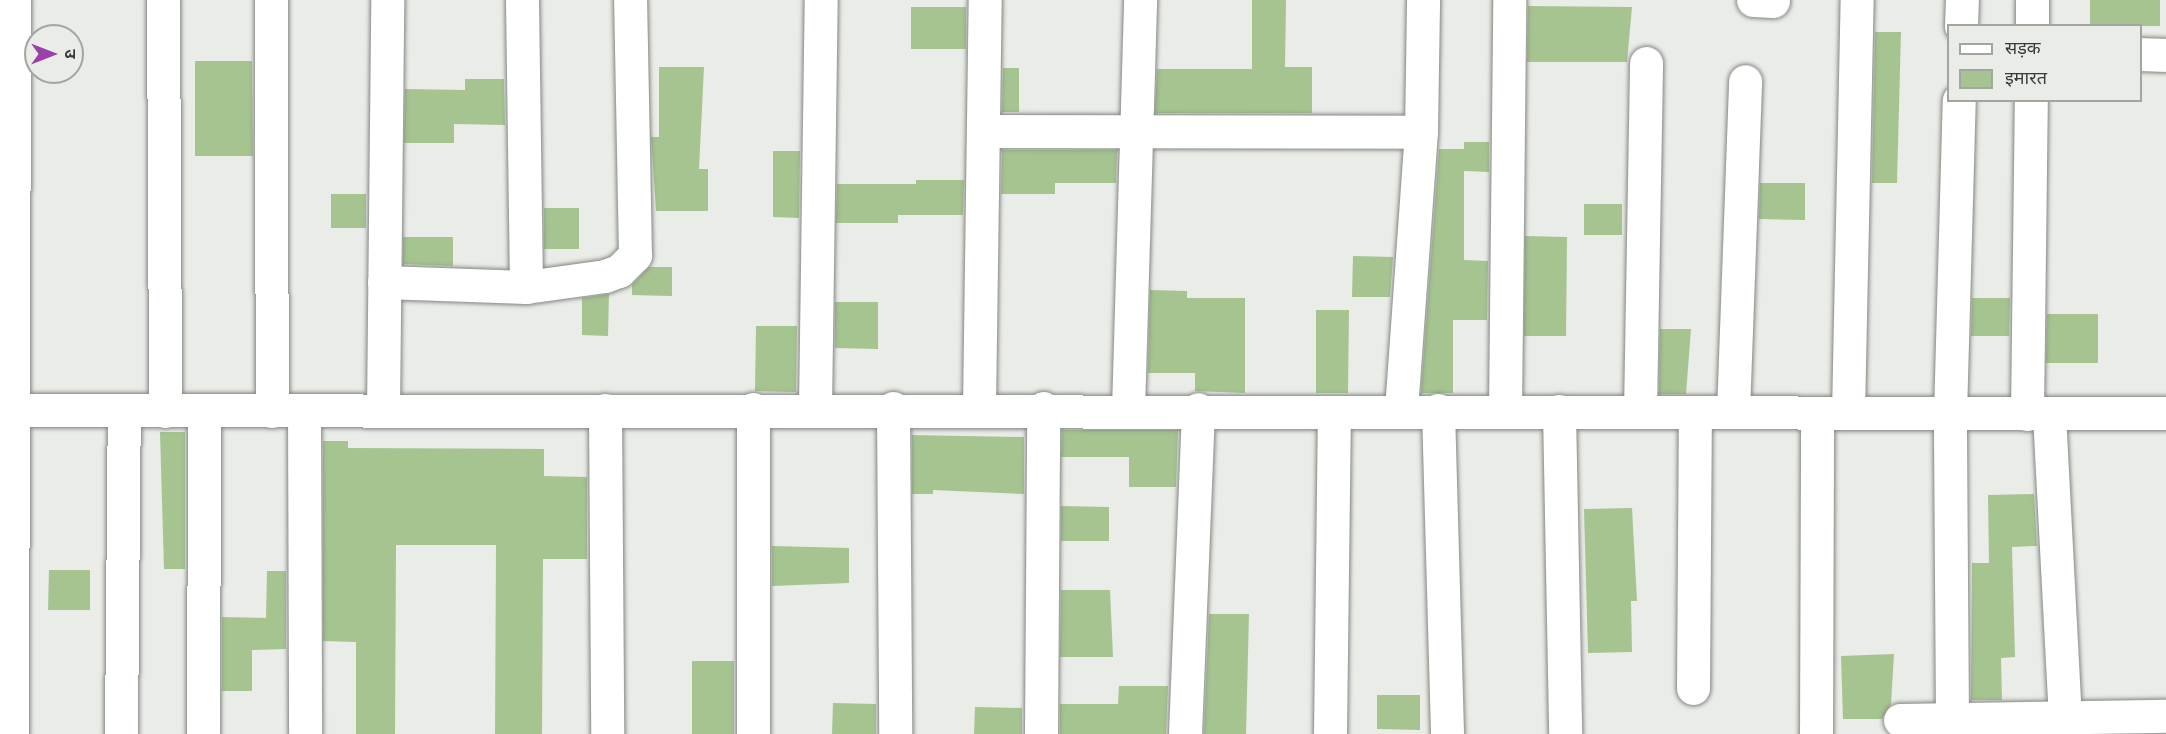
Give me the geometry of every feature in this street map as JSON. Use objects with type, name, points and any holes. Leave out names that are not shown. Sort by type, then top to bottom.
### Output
[{"type":"street","points":[[12,734],[7,410],[14,0]]},
{"type":"street","points":[[163,0],[165,411]]},
{"type":"street","points":[[271,0],[272,411]]},
{"type":"street","points":[[383,411],[387,0]]},
{"type":"street","points":[[522,0],[526,287]]},
{"type":"street","points":[[384,282],[526,287],[605,276],[620,271],[635,255],[630,0]]},
{"type":"street","points":[[814,409],[820,0]]},
{"type":"street","points":[[979,408],[985,0]]},
{"type":"street","points":[[1128,409],[1134,132],[1140,0]]},
{"type":"street","points":[[1401,410],[1421,132],[1423,0]]},
{"type":"street","points":[[1505,411],[1509,0]]},
{"type":"street","points":[[1753,0],[1773,0]]},
{"type":"street","points":[[1816,734],[1832,413],[1857,0]]},
{"type":"street","points":[[1961,24],[1962,0]]},
{"type":"street","points":[[2032,0],[2032,24]]},
{"type":"street","points":[[2142,54],[2166,55]]},
{"type":"street","points":[[1640,411],[1646,63]]},
{"type":"street","points":[[1734,412],[1745,81]]},
{"type":"street","points":[[1952,719],[1950,414],[1959,102]]},
{"type":"street","points":[[2031,102],[2038,414],[2066,717]]},
{"type":"street","points":[[983,131],[1421,132]]},
{"type":"street","points":[[893,408],[895,734]]},
{"type":"street","points":[[7,410],[204,412],[1042,408],[1334,413],[1401,410],[1950,414],[2166,413]]},
{"type":"street","points":[[1041,734],[1042,408]]},
{"type":"street","points":[[753,409],[753,734]]},
{"type":"street","points":[[1185,734],[1198,409]]},
{"type":"street","points":[[605,410],[607,734]]},
{"type":"street","points":[[1438,410],[1447,734]]},
{"type":"street","points":[[121,734],[124,411]]},
{"type":"street","points":[[304,411],[305,734]]},
{"type":"street","points":[[1559,411],[1565,734]]},
{"type":"street","points":[[202,734],[204,412]]},
{"type":"street","points":[[1693,688],[1695,412]]},
{"type":"street","points":[[1330,734],[1334,413]]},
{"type":"street","points":[[1900,720],[2166,716]]},
{"type":"building","points":[[1252,0],[1286,0],[1285,67],[1312,67],[1312,113],[1155,113],[1157,69],[1252,69]]},
{"type":"building","points":[[2090,0],[2160,0],[2160,26],[2090,24]]},
{"type":"building","points":[[1528,6],[1632,7],[1627,62],[1527,62]]},
{"type":"building","points":[[911,7],[966,7],[966,49],[911,49]]},
{"type":"building","points":[[1875,32],[1901,32],[1897,183],[1872,183]]},
{"type":"building","points":[[195,61],[252,61],[253,156],[195,156]]},
{"type":"building","points":[[659,67],[704,67],[699,169],[708,169],[708,211],[656,211],[651,137],[659,137]]},
{"type":"building","points":[[1003,68],[1019,68],[1019,112],[1002,112]]},
{"type":"building","points":[[465,79],[504,79],[505,125],[454,124],[454,143],[404,143],[405,89],[465,90]]},
{"type":"building","points":[[1464,142],[1489,142],[1489,172],[1464,171],[1464,260],[1488,261],[1487,320],[1453,320],[1453,393],[1421,393],[1439,149],[1464,149]]},
{"type":"building","points":[[1002,150],[1117,150],[1116,183],[1055,183],[1055,194],[1001,194]]},
{"type":"building","points":[[773,151],[800,151],[799,218],[773,217]]},
{"type":"building","points":[[916,180],[964,180],[963,215],[898,215],[898,223],[836,223],[837,184],[916,184]]},
{"type":"building","points":[[1760,183],[1805,183],[1805,220],[1759,219]]},
{"type":"building","points":[[331,194],[366,194],[366,228],[331,228]]},
{"type":"building","points":[[1584,204],[1622,204],[1622,235],[1584,235]]},
{"type":"building","points":[[544,208],[579,208],[579,249],[544,249]]},
{"type":"building","points":[[1525,236],[1567,237],[1566,336],[1524,336]]},
{"type":"building","points":[[403,237],[453,237],[453,266],[403,264]]},
{"type":"building","points":[[1353,256],[1393,257],[1390,297],[1352,297]]},
{"type":"building","points":[[649,267],[672,267],[672,296],[632,295],[632,285]]},
{"type":"building","points":[[1150,290],[1187,291],[1187,298],[1245,298],[1245,393],[1195,391],[1195,373],[1148,373]]},
{"type":"building","points":[[609,294],[608,336],[582,335],[582,298]]},
{"type":"building","points":[[1972,298],[2010,298],[2009,336],[1971,336]]},
{"type":"building","points":[[835,302],[878,302],[878,349],[835,348]]},
{"type":"building","points":[[1316,310],[1349,310],[1348,393],[1316,393]]},
{"type":"building","points":[[2047,314],[2098,314],[2098,363],[2046,363]]},
{"type":"building","points":[[756,326],[797,326],[796,392],[755,391]]},
{"type":"building","points":[[1660,329],[1691,329],[1686,394],[1659,394]]},
{"type":"building","points":[[1062,430],[1178,430],[1176,487],[1129,487],[1129,457],[1061,457]]},
{"type":"building","points":[[160,432],[185,432],[185,569],[164,569]]},
{"type":"building","points":[[912,435],[1024,437],[1024,494],[933,490],[933,494],[912,494]]},
{"type":"building","points":[[323,441],[348,441],[348,448],[544,449],[544,476],[587,477],[587,559],[543,559],[542,734],[495,734],[496,545],[396,545],[395,734],[356,734],[356,642],[323,641]]},
{"type":"building","points":[[2034,494],[2037,546],[2012,547],[2015,657],[2001,658],[2002,700],[1971,700],[1972,563],[1989,563],[1988,495]]},
{"type":"building","points":[[1061,506],[1109,507],[1109,541],[1061,541]]},
{"type":"building","points":[[1632,508],[1637,601],[1631,601],[1632,652],[1588,653],[1584,509]]},
{"type":"building","points":[[772,546],[849,548],[849,583],[772,586]]},
{"type":"building","points":[[49,570],[90,570],[90,610],[48,610]]},
{"type":"building","points":[[267,571],[286,571],[286,649],[252,650],[252,691],[222,691],[222,617],[266,618]]},
{"type":"building","points":[[1061,590],[1110,590],[1113,657],[1060,657]]},
{"type":"building","points":[[1209,614],[1249,614],[1246,734],[1204,734]]},
{"type":"building","points":[[1894,654],[1891,704],[1882,719],[1843,719],[1841,656]]},
{"type":"building","points":[[692,661],[734,661],[734,734],[692,734]]},
{"type":"building","points":[[1119,686],[1168,686],[1166,734],[1060,734],[1060,704],[1118,704]]},
{"type":"building","points":[[1377,695],[1420,695],[1420,730],[1377,729]]},
{"type":"building","points":[[833,703],[876,704],[876,734],[832,734]]},
{"type":"building","points":[[975,707],[1022,708],[1022,734],[974,734]]}]
